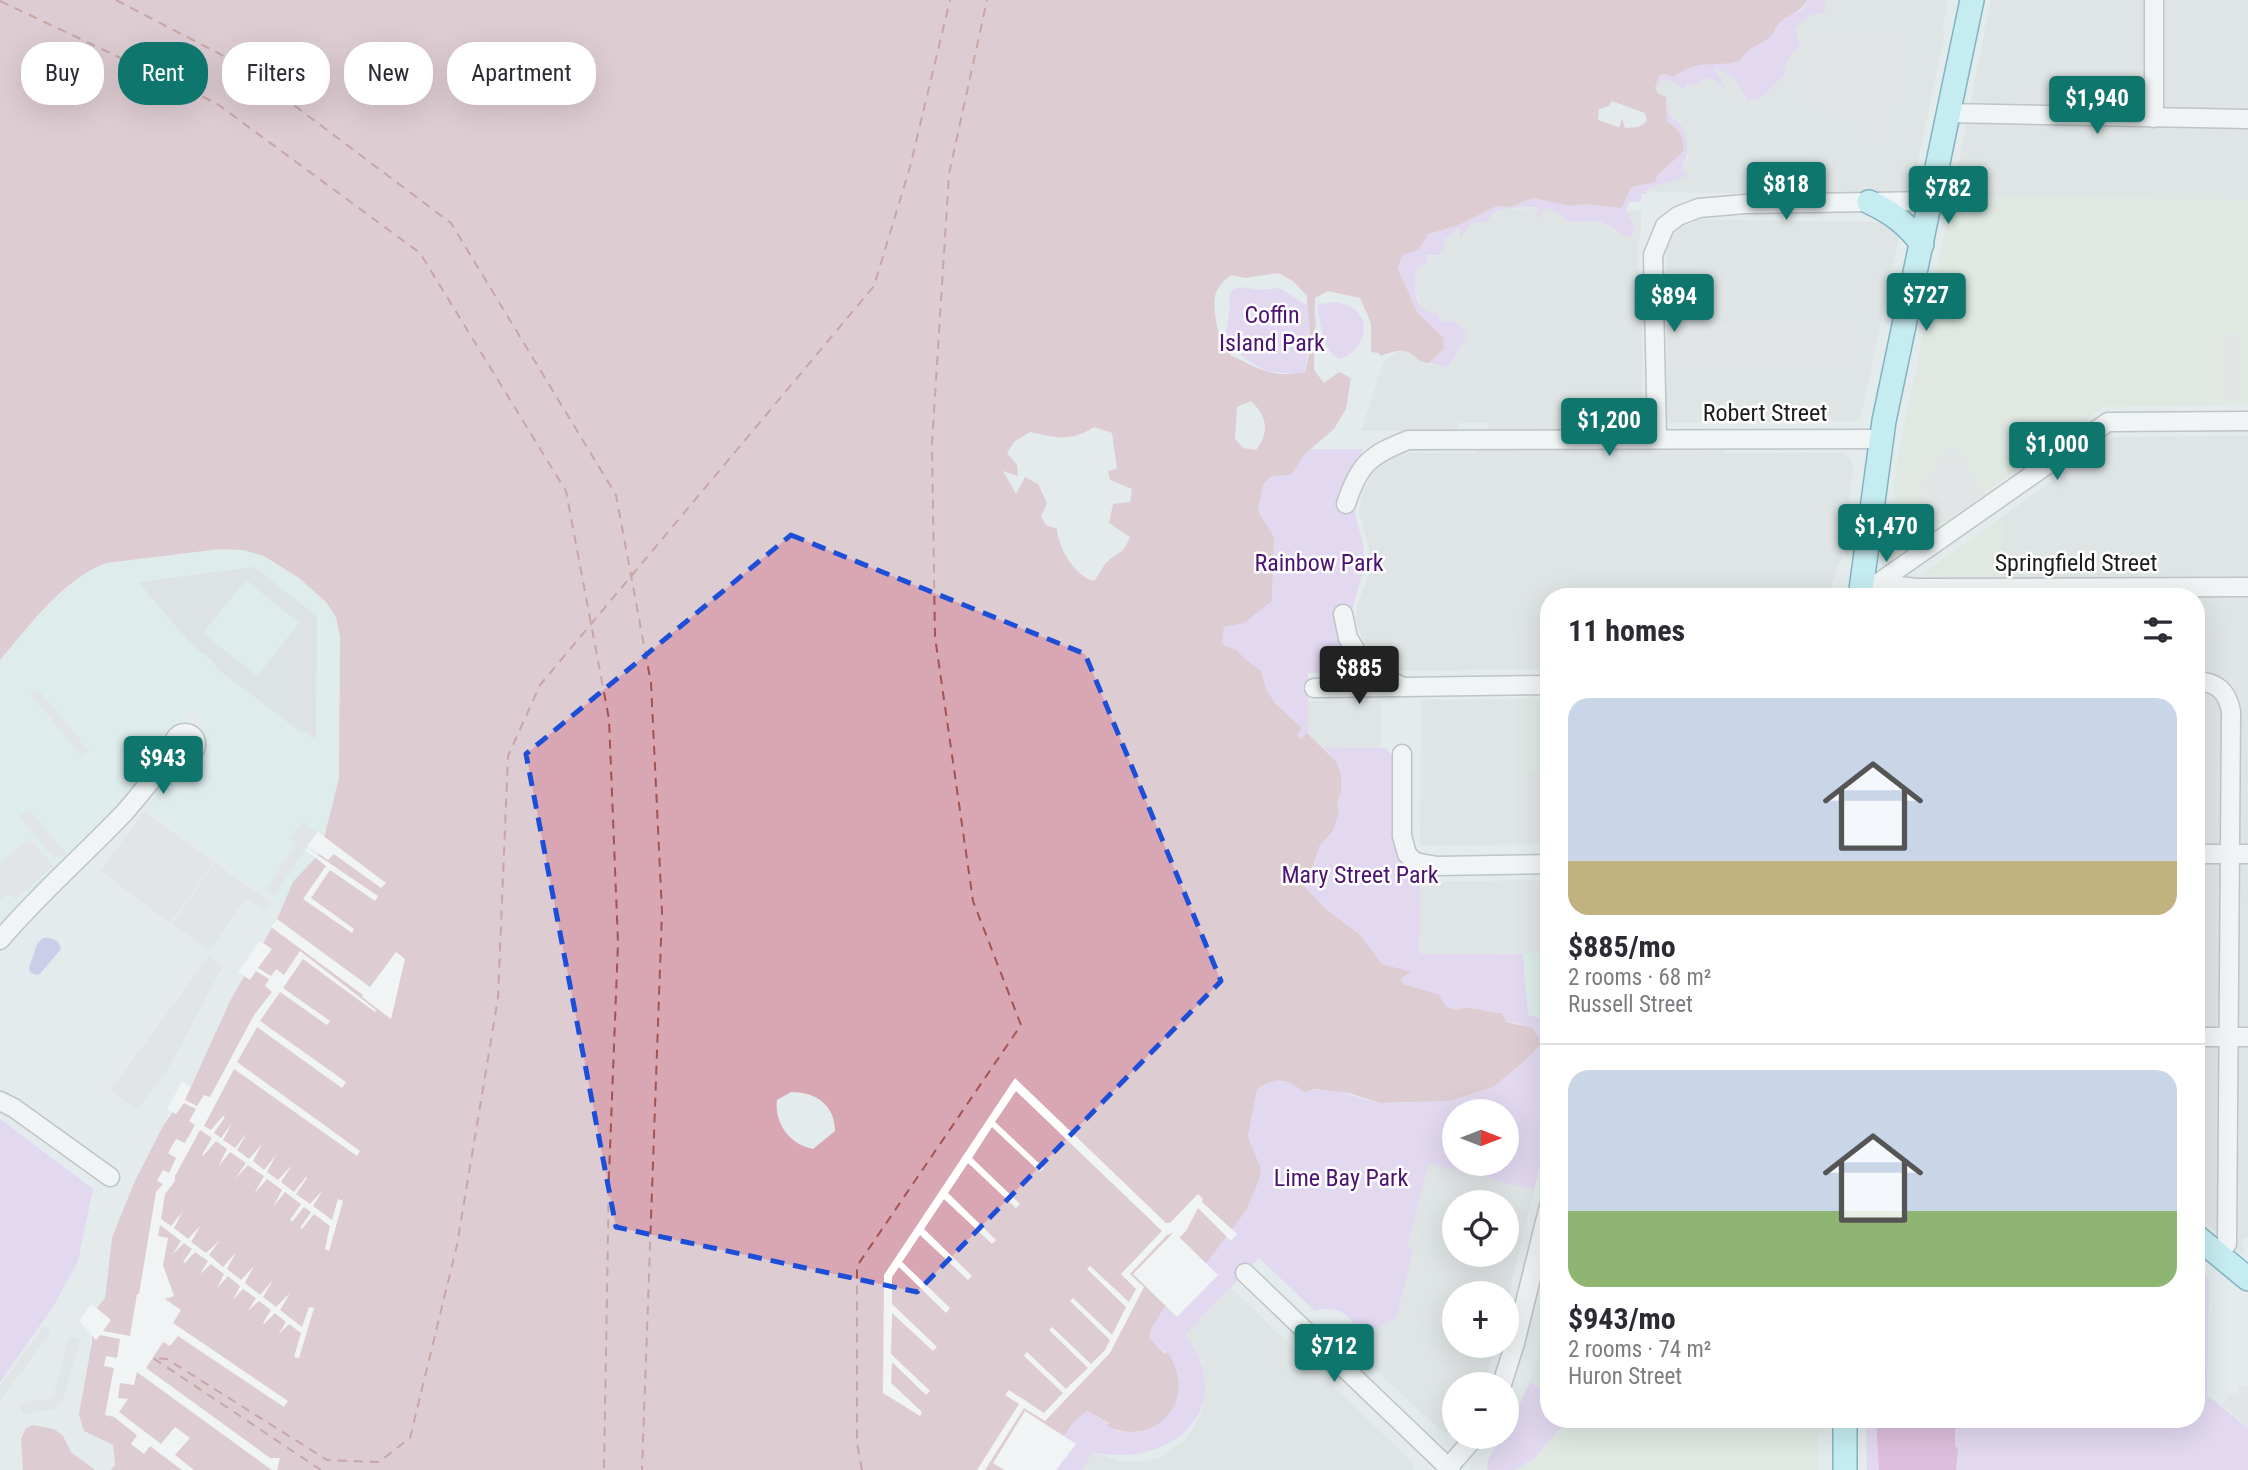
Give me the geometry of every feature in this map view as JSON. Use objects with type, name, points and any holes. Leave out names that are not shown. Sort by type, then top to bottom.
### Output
[{"type":"main road","points":[[1867,587],[1881,439],[1972,0]]},
{"type":"main road","points":[[1868,202],[1909,226],[1922,244]]},
{"type":"main road","points":[[2205,1243],[2248,1279]]},
{"type":"main road","points":[[1844,1428],[1845,1470]]},
{"type":"street","points":[[2154,0],[2154,118]]},
{"type":"street","points":[[1947,113],[2248,119]]},
{"type":"street","points":[[1657,438],[1653,255],[1665,226],[1678,216],[1699,208],[1745,204],[1931,201]]},
{"type":"street","points":[[1867,587],[2108,422],[2248,421]]},
{"type":"street","name":"Robert Street","points":[[1346,504],[1352,484],[1375,454],[1408,440],[1881,439]]},
{"type":"street","name":"Springfield Street","points":[[1867,587],[2248,587]]},
{"type":"street","points":[[1343,614],[1348,638],[1360,658],[1373,672],[1404,687]]},
{"type":"street","points":[[2205,682],[2222,689],[2229,699],[2239,854],[2229,1037],[2227,1244]]},
{"type":"street","points":[[1314,688],[1540,685]]},
{"type":"street","points":[[0,940],[122,814],[158,770],[177,752]]},
{"type":"street","points":[[1402,754],[1402,836],[1407,854],[1415,862],[1437,866],[1540,864]]},
{"type":"street","points":[[2205,854],[2239,854]]},
{"type":"street","points":[[2205,1037],[2248,1037]]},
{"type":"street","points":[[0,1101],[14,1108],[110,1177]]},
{"type":"street","points":[[1506,1372],[1540,1242]]},
{"type":"street","points":[[1245,1273],[1449,1469],[1465,1449]]},
{"type":"highlighted area","points":[[791,535],[1085,654],[1221,981],[917,1292],[616,1227],[526,754]]},
{"type":"shaded area","points":[[0,0],[1807,0],[1801,8],[1781,22],[1771,36],[1750,50],[1740,61],[1698,65],[1674,77],[1665,74],[1659,76],[1655,88],[1666,97],[1667,122],[1680,134],[1684,151],[1657,176],[1656,182],[1631,187],[1622,208],[1584,204],[1569,206],[1533,198],[1511,207],[1497,206],[1457,226],[1428,234],[1419,250],[1402,255],[1398,268],[1417,312],[1443,337],[1444,349],[1429,363],[1403,351],[1380,356],[1379,353],[1371,352],[1371,323],[1360,298],[1328,291],[1315,298],[1314,370],[1324,383],[1339,372],[1351,378],[1346,409],[1334,429],[1304,455],[1291,475],[1272,476],[1263,485],[1258,511],[1274,537],[1272,601],[1244,623],[1224,627],[1222,644],[1237,650],[1261,671],[1267,691],[1276,704],[1302,728],[1297,735],[1301,739],[1307,733],[1337,762],[1341,775],[1341,793],[1337,802],[1339,812],[1333,831],[1320,845],[1303,885],[1326,909],[1360,935],[1382,964],[1411,972],[1401,979],[1403,984],[1438,994],[1447,1007],[1457,1010],[1467,1008],[1502,1013],[1506,1022],[1532,1028],[1540,1040],[1540,1045],[1493,1087],[1455,1099],[1442,1099],[1442,1101],[1380,1103],[1349,1093],[1314,1089],[1305,1093],[1282,1080],[1270,1082],[1257,1089],[1248,1136],[1261,1169],[1247,1209],[1208,1261],[1171,1297],[1152,1327],[1149,1338],[1165,1354],[1167,1352],[1176,1369],[1179,1386],[1176,1401],[1157,1425],[1143,1431],[1126,1432],[1107,1426],[1109,1423],[1087,1411],[1072,1424],[1041,1470],[111,1470],[115,1465],[113,1445],[84,1431],[79,1414],[96,1309],[105,1298],[112,1238],[135,1181],[163,1126],[191,1087],[230,1001],[277,919],[293,882],[317,856],[323,842],[339,778],[340,637],[336,617],[326,602],[299,578],[264,556],[243,550],[220,549],[106,563],[75,580],[48,605],[0,660]],"holes":[[[1612,101],[1645,113],[1647,121],[1639,126],[1625,128],[1622,118],[1618,127],[1598,120],[1599,109],[1609,106]],[[1278,273],[1293,281],[1307,296],[1310,341],[1305,372],[1280,374],[1266,371],[1230,354],[1222,342],[1217,326],[1215,296],[1221,284],[1231,275],[1245,278]],[[1251,401],[1265,424],[1263,437],[1256,450],[1243,448],[1235,439],[1237,407]],[[1094,427],[1112,433],[1117,469],[1108,471],[1110,480],[1132,489],[1130,502],[1113,504],[1109,523],[1130,537],[1122,551],[1107,562],[1094,581],[1074,568],[1064,552],[1057,529],[1046,525],[1041,516],[1047,503],[1038,484],[1025,477],[1016,494],[1003,471],[1018,476],[1017,465],[1007,453],[1014,442],[1030,432],[1069,437]],[[791,1092],[816,1098],[823,1102],[832,1114],[835,1131],[813,1149],[797,1143],[781,1125],[777,1100]]]},
{"type":"shaded area","points":[[1825,0],[1948,0],[1942,32],[1945,32],[1911,195],[1648,192],[1650,188],[1688,176],[1682,168],[1688,158],[1685,135],[1680,123],[1669,113],[1666,97],[1658,92],[1659,82],[1670,81],[1685,88],[1687,84],[1698,85],[1706,77],[1719,82],[1726,89],[1714,69],[1719,68],[1735,79],[1747,102],[1762,97],[1784,75],[1787,62],[1800,42],[1796,31],[1799,24],[1807,16],[1825,13]]},
{"type":"shaded area","points":[[1991,0],[2248,0],[2248,200],[1952,196]]},
{"type":"shaded area","points":[[1817,32],[1899,33],[1899,104],[1888,104],[1887,148],[1881,148],[1881,120],[1849,120],[1849,106],[1816,105],[1816,90],[1807,90],[1807,49],[1817,49]]},
{"type":"shaded area","points":[[1952,196],[2248,200],[2248,405],[2103,407],[1885,564],[1898,455]]},
{"type":"shaded area","points":[[1508,207],[1513,210],[1539,207],[1538,218],[1545,208],[1554,210],[1560,212],[1570,223],[1601,221],[1617,233],[1628,217],[1626,211],[1641,211],[1638,243],[1643,405],[1640,410],[1628,421],[1611,423],[1611,431],[1488,431],[1488,423],[1458,423],[1457,431],[1361,431],[1384,361],[1404,351],[1424,364],[1448,368],[1462,345],[1465,332],[1455,321],[1441,321],[1434,312],[1426,312],[1422,307],[1414,287],[1418,267],[1425,265],[1426,255],[1435,257],[1442,253],[1445,238],[1450,238],[1455,229],[1460,229],[1460,237],[1464,236],[1465,229],[1470,224],[1487,222],[1495,212]]},
{"type":"shaded area","points":[[1700,220],[1885,222],[1898,233],[1861,416],[1857,421],[1670,423],[1667,420],[1666,250],[1670,238],[1679,228]]},
{"type":"shaded area","points":[[1673,325],[1854,325],[1852,368],[1671,368]]},
{"type":"shaded area","points":[[2241,333],[2240,400],[2227,400],[2227,334]]},
{"type":"shaded area","points":[[2248,436],[2248,1237],[2242,1238],[2245,1256],[2205,1223],[2205,588],[2001,588],[2002,517],[2113,437]]},
{"type":"shaded area","points":[[1953,443],[1981,484],[1979,486],[1984,494],[1946,522],[1941,517],[1935,521],[1919,498],[1926,492],[1921,484]]},
{"type":"shaded area","points":[[1476,449],[1723,449],[1724,453],[1844,453],[1850,458],[1853,468],[1842,556],[1830,588],[1540,588],[1540,669],[1400,671],[1382,663],[1370,652],[1360,634],[1356,619],[1357,605],[1367,580],[1370,562],[1368,543],[1359,514],[1361,497],[1373,472],[1394,456],[1402,453],[1475,453]]},
{"type":"shaded area","points":[[2002,517],[2002,575],[1921,575]]},
{"type":"shaded area","points":[[220,549],[243,550],[264,556],[299,578],[326,602],[336,617],[340,637],[339,778],[327,826],[351,955],[146,807],[169,776],[186,769],[201,747],[198,733],[208,720],[192,708],[132,793],[0,921],[0,660],[52,603],[90,569],[106,563]]},
{"type":"shaded area","points":[[254,567],[317,616],[316,736],[314,738],[304,731],[302,733],[217,669],[204,653],[200,654],[138,582]],"holes":[[[246,580],[299,623],[257,676],[203,633]]]},
{"type":"shaded area","points":[[38,689],[89,751],[82,757],[31,694]]},
{"type":"shaded area","points":[[1540,698],[1540,771],[1530,771],[1530,699]]},
{"type":"shaded area","points":[[1530,699],[1530,771],[1540,771],[1540,844],[1420,846],[1421,700]]},
{"type":"shaded area","points":[[1308,701],[1381,701],[1381,747],[1323,747],[1308,734]]},
{"type":"shaded area","points":[[30,811],[67,855],[53,857],[19,815]]},
{"type":"shaded area","points":[[144,811],[214,862],[170,923],[101,871]]},
{"type":"shaded area","points":[[302,822],[317,832],[274,895],[266,890],[296,844],[290,839]]},
{"type":"shaded area","points":[[30,839],[53,866],[15,899],[9,893],[0,901],[0,863]]},
{"type":"shaded area","points":[[215,863],[271,903],[266,911],[246,898],[210,951],[172,924]]},
{"type":"shaded area","points":[[1540,880],[1540,953],[1419,955],[1420,882]]},
{"type":"shaded area","points":[[43,938],[55,940],[61,949],[40,974],[36,975],[30,972],[29,968],[37,944]]},
{"type":"shaded area","points":[[1540,953],[1540,1018],[1528,1015],[1523,954]]},
{"type":"shaded area","points":[[209,956],[223,966],[168,1069],[138,1110],[110,1091]]},
{"type":"shaded area","points":[[1429,1162],[1442,1165],[1442,1176],[1482,1176],[1534,1190],[1519,1252],[1519,1190],[1442,1190],[1442,1267],[1515,1267],[1512,1281],[1442,1281],[1442,1358],[1492,1358],[1487,1372],[1442,1372],[1442,1431],[1355,1350],[1357,1340],[1396,1317],[1413,1253],[1408,1244]]},
{"type":"shaded area","points":[[1231,1288],[1411,1461],[1415,1470],[1082,1470],[1093,1452],[1122,1462],[1143,1462],[1163,1456],[1187,1438],[1203,1411],[1206,1381],[1202,1361],[1185,1335]]},
{"type":"shaded area","points":[[44,1326],[51,1332],[0,1401],[0,1386]]},
{"type":"shaded area","points":[[69,1337],[80,1340],[62,1403],[52,1410],[23,1415],[19,1404],[53,1397]]},
{"type":"shaded area","points":[[1540,1342],[1540,1387],[1530,1382]]},
{"type":"shaded area","points":[[2239,1385],[2248,1385],[2248,1426],[2222,1405],[2229,1395],[2239,1395]]},
{"type":"shaded area","points":[[33,1425],[54,1429],[63,1436],[71,1452],[95,1470],[23,1470],[21,1439],[26,1428]]},
{"type":"shaded area","points":[[1560,1428],[1818,1428],[1819,1470],[1515,1470],[1535,1458]]},
{"type":"shaded area","points":[[1877,1428],[1956,1428],[1956,1470],[1879,1470]]},
{"type":"green space","points":[[1807,0],[1825,0],[1825,13],[1811,16],[1801,22],[1796,31],[1800,45],[1787,61],[1784,75],[1762,97],[1748,102],[1735,79],[1717,68],[1714,69],[1727,90],[1706,77],[1698,85],[1687,84],[1684,89],[1670,81],[1661,80],[1657,89],[1662,95],[1655,88],[1659,76],[1665,74],[1674,77],[1686,68],[1698,64],[1733,62],[1772,35],[1778,25],[1803,9]]},
{"type":"green space","points":[[1666,97],[1669,113],[1681,125],[1686,136],[1687,152],[1682,168],[1688,176],[1650,188],[1645,194],[1641,194],[1641,202],[1629,202],[1626,211],[1635,228],[1631,236],[1626,237],[1601,221],[1566,222],[1559,213],[1545,208],[1537,219],[1539,207],[1515,208],[1497,211],[1487,222],[1470,224],[1460,238],[1460,229],[1455,229],[1450,238],[1445,238],[1444,249],[1439,255],[1426,255],[1428,264],[1418,267],[1416,274],[1415,289],[1419,303],[1429,312],[1437,313],[1441,321],[1455,321],[1466,337],[1448,368],[1429,363],[1444,349],[1417,312],[1398,268],[1402,255],[1419,250],[1428,234],[1457,226],[1497,206],[1511,207],[1533,198],[1568,206],[1584,204],[1622,208],[1631,187],[1656,182],[1657,176],[1684,151],[1667,122]]},
{"type":"green space","name":"Coffin Island Park","points":[[1240,287],[1260,290],[1279,288],[1310,307],[1317,325],[1309,344],[1304,375],[1266,371],[1232,347],[1226,331],[1230,309],[1229,295],[1232,290]]},
{"type":"green space","name":"Coffin Island Park","points":[[1334,302],[1347,305],[1356,311],[1362,318],[1364,327],[1359,345],[1341,359],[1330,351],[1327,345],[1317,308],[1319,304]]},
{"type":"green space","name":"Rainbow Park","points":[[1311,449],[1363,449],[1344,483],[1338,509],[1354,510],[1363,544],[1364,568],[1352,610],[1335,610],[1342,644],[1361,672],[1308,673],[1308,734],[1301,739],[1296,735],[1302,728],[1276,704],[1267,691],[1261,671],[1237,650],[1222,644],[1224,627],[1244,623],[1272,600],[1274,537],[1258,511],[1263,485],[1272,476],[1291,474]]},
{"type":"green space","name":"Mary Street Park","points":[[1323,747],[1386,748],[1396,762],[1411,867],[1421,876],[1419,954],[1523,954],[1528,1015],[1540,1018],[1540,1166],[1534,1190],[1480,1176],[1519,1176],[1519,1099],[1454,1099],[1522,1024],[1506,1022],[1502,1013],[1447,1007],[1438,994],[1403,984],[1401,979],[1410,973],[1382,964],[1360,935],[1326,909],[1303,885],[1320,845],[1333,831],[1341,793],[1337,762]]},
{"type":"green space","name":"Lime Bay Park","points":[[1282,1080],[1305,1093],[1314,1090],[1333,1091],[1381,1103],[1442,1101],[1442,1166],[1429,1163],[1408,1244],[1413,1253],[1396,1318],[1357,1340],[1350,1318],[1331,1309],[1315,1311],[1259,1258],[1185,1335],[1200,1361],[1205,1385],[1202,1407],[1190,1426],[1172,1441],[1149,1451],[1122,1455],[1093,1452],[1082,1470],[1041,1470],[1072,1424],[1087,1411],[1117,1431],[1139,1432],[1179,1377],[1172,1359],[1149,1338],[1166,1305],[1200,1270],[1215,1250],[1261,1169],[1248,1136],[1257,1089],[1270,1082]]},
{"type":"green space","points":[[0,1119],[93,1189],[78,1261],[53,1307],[0,1382]]},
{"type":"green space","points":[[2205,1275],[2209,1279],[2207,1395],[2248,1428],[2248,1470],[1867,1470],[1866,1428],[2205,1428]]},
{"type":"green space","points":[[1530,1382],[1540,1387],[1540,1428],[1560,1428],[1535,1458],[1515,1470],[1487,1470],[1488,1459],[1495,1449],[1519,1449],[1519,1405]]},
{"type":"pier","points":[[318,832],[386,883],[381,888],[334,854],[328,860],[307,846]]},
{"type":"pier","points":[[307,848],[378,896],[375,901],[330,870],[311,898],[354,929],[352,933],[303,899],[326,866],[305,850]]},
{"type":"pier","points":[[277,919],[370,987],[396,952],[405,959],[391,1019],[271,927]]},
{"type":"pier","points":[[260,941],[272,949],[258,968],[271,976],[276,969],[284,975],[300,951],[376,1010],[375,1012],[303,959],[283,988],[330,1021],[327,1025],[280,992],[260,1021],[346,1082],[342,1088],[257,1027],[237,1062],[360,1151],[357,1156],[234,1069],[204,1126],[211,1130],[225,1117],[214,1133],[221,1138],[232,1123],[223,1140],[235,1148],[247,1133],[237,1150],[249,1159],[262,1144],[253,1161],[264,1170],[276,1155],[267,1172],[278,1180],[292,1165],[281,1182],[294,1192],[306,1177],[296,1194],[310,1204],[323,1190],[313,1206],[332,1220],[338,1199],[343,1201],[329,1251],[325,1249],[330,1226],[314,1214],[302,1229],[300,1228],[311,1212],[304,1207],[292,1222],[290,1220],[301,1204],[285,1192],[273,1207],[282,1190],[267,1179],[254,1194],[264,1176],[248,1165],[235,1179],[246,1163],[230,1152],[218,1167],[227,1149],[216,1141],[203,1156],[212,1138],[200,1130],[175,1176],[175,1181],[165,1194],[161,1219],[171,1226],[183,1211],[174,1228],[188,1239],[201,1225],[191,1242],[206,1253],[220,1240],[209,1255],[223,1267],[236,1252],[227,1269],[241,1280],[254,1266],[245,1283],[260,1295],[273,1280],[263,1297],[276,1307],[290,1293],[280,1310],[302,1327],[309,1307],[314,1308],[299,1358],[294,1357],[301,1333],[289,1324],[278,1335],[286,1322],[275,1313],[264,1324],[271,1310],[259,1301],[248,1311],[256,1298],[243,1289],[233,1300],[240,1286],[228,1276],[217,1288],[224,1274],[211,1264],[200,1274],[208,1261],[195,1252],[183,1262],[192,1249],[184,1243],[173,1254],[181,1241],[160,1225],[158,1236],[168,1238],[163,1265],[174,1296],[165,1299],[181,1310],[173,1323],[288,1401],[284,1407],[178,1336],[170,1346],[163,1342],[146,1368],[270,1458],[280,1458],[277,1470],[272,1470],[137,1372],[134,1385],[120,1383],[118,1398],[128,1399],[119,1412],[161,1444],[175,1427],[190,1438],[175,1455],[194,1470],[182,1470],[150,1446],[144,1454],[131,1444],[137,1435],[114,1417],[105,1415],[114,1368],[104,1366],[106,1356],[117,1358],[120,1339],[100,1335],[96,1340],[79,1321],[93,1305],[111,1320],[103,1331],[130,1336],[156,1192],[163,1184],[157,1181],[163,1170],[169,1173],[176,1158],[168,1153],[176,1139],[185,1143],[195,1125],[189,1121],[196,1109],[184,1103],[176,1114],[167,1109],[182,1082],[191,1087],[185,1100],[197,1106],[204,1095],[210,1097],[254,1015],[272,992],[265,986],[269,979],[256,971],[250,980],[238,972]]},
{"type":"pier","points":[[1015,1078],[1166,1223],[1170,1223],[1198,1194],[1203,1199],[1202,1202],[1237,1234],[1231,1241],[1198,1208],[1186,1231],[1178,1236],[1218,1275],[1177,1317],[1133,1274],[1173,1233],[1167,1235],[1130,1274],[1144,1287],[1110,1353],[1045,1421],[1024,1408],[985,1470],[977,1470],[1019,1404],[1005,1395],[1009,1390],[1044,1413],[1063,1393],[1024,1356],[1027,1352],[1066,1389],[1088,1368],[1049,1330],[1052,1327],[1091,1364],[1105,1350],[1110,1340],[1070,1301],[1073,1298],[1112,1335],[1126,1307],[1087,1269],[1090,1266],[1129,1302],[1136,1289],[1121,1274],[1162,1231],[1016,1091],[995,1122],[1044,1168],[1040,1172],[992,1127],[972,1158],[1020,1204],[1016,1208],[968,1163],[948,1193],[996,1240],[992,1244],[944,1199],[924,1229],[972,1276],[968,1280],[920,1235],[902,1262],[950,1308],[946,1313],[899,1267],[892,1277],[892,1304],[937,1347],[933,1351],[892,1313],[891,1354],[930,1391],[926,1395],[892,1362],[891,1383],[922,1412],[920,1416],[883,1393],[884,1275]]},
{"type":"pier","points":[[1025,1411],[1076,1444],[1056,1470],[1004,1470],[993,1463]]},
{"type":"ferry route","points":[[116,0],[239,64],[451,223],[616,495],[651,683],[662,912],[642,1470]]},
{"type":"ferry route","points":[[321,1470],[153,1358],[167,1359],[327,1460],[379,1462],[410,1438],[457,1245],[498,998],[508,756],[540,685],[874,286],[910,167],[950,0]]},
{"type":"ferry route","points":[[862,1470],[857,1443],[857,1266],[1021,1025],[973,901],[935,637],[932,444],[949,174],[987,0]]},
{"type":"ferry route","points":[[0,1],[216,103],[420,253],[566,491],[609,719],[618,943],[609,1175],[604,1470]]}]
